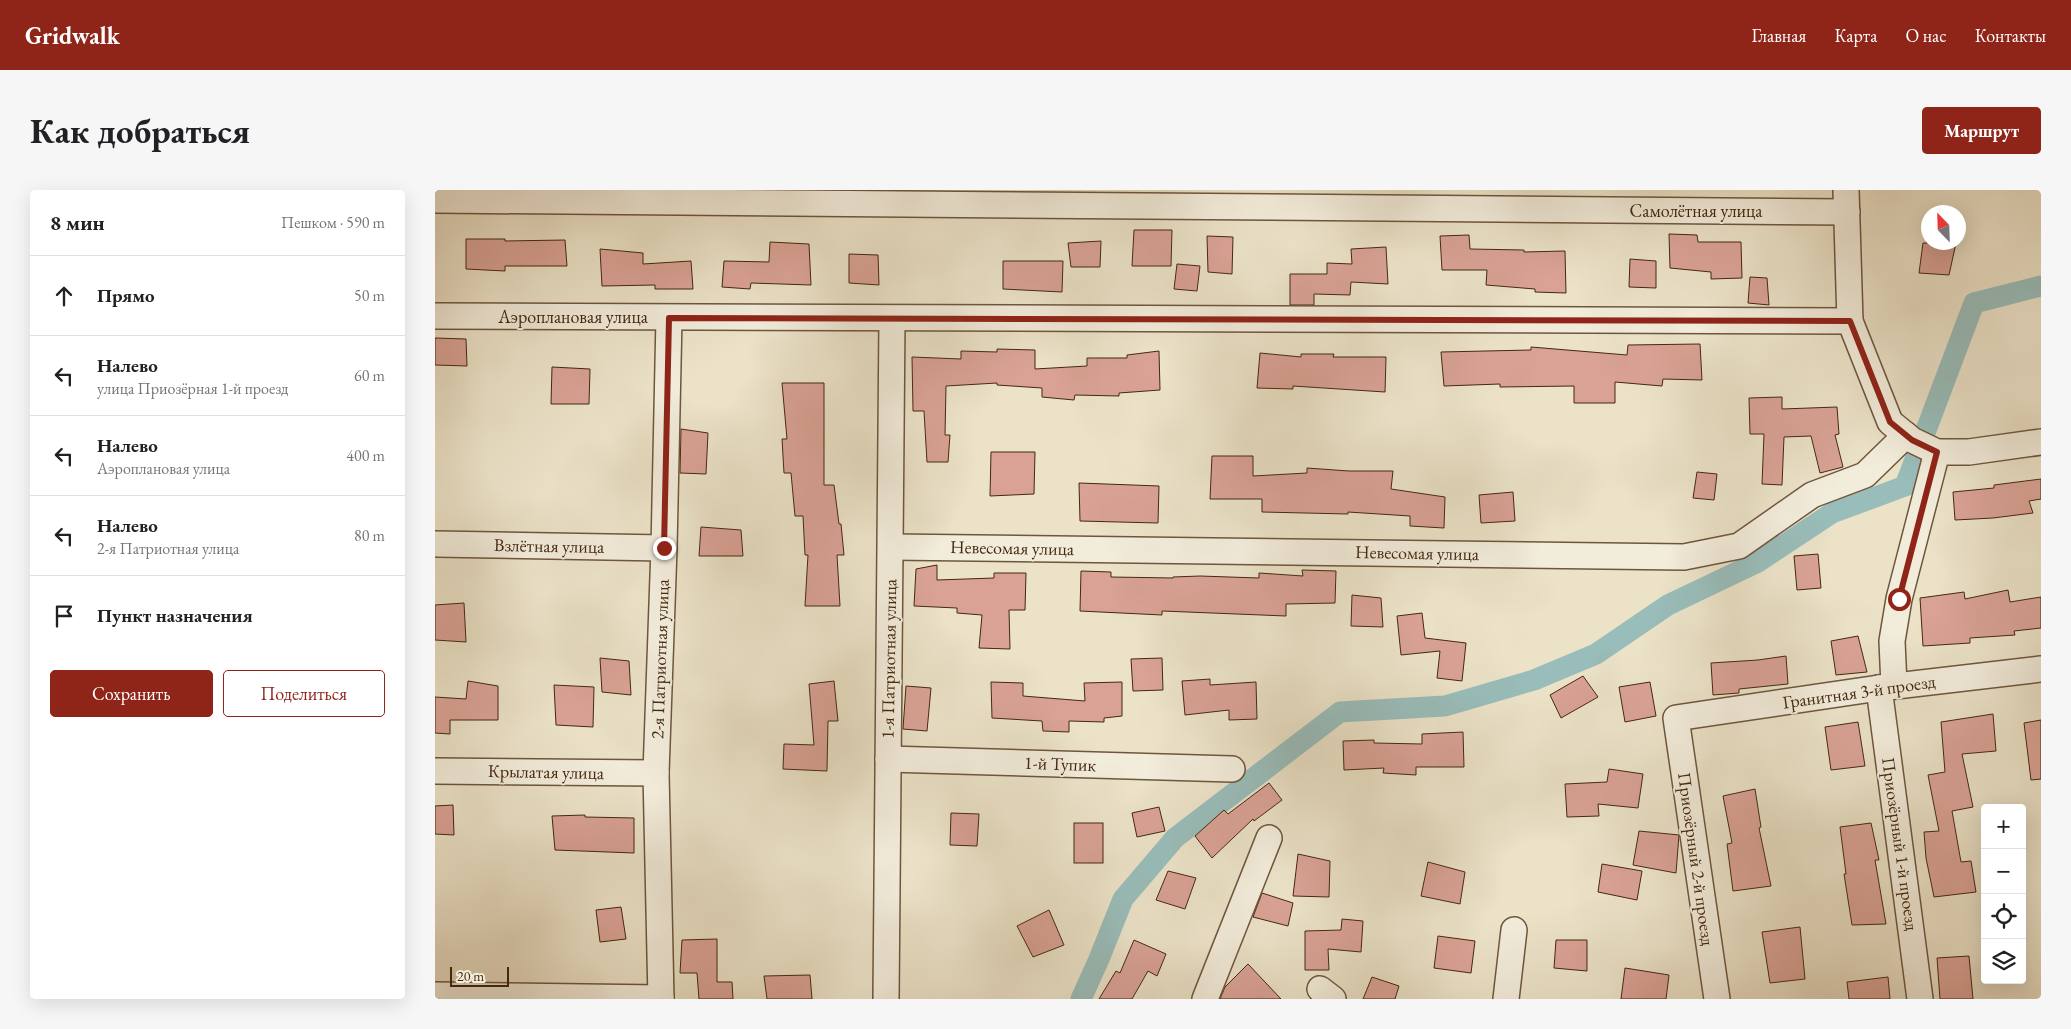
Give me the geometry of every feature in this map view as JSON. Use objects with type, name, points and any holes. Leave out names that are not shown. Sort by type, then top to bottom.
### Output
[{"type":"street","name":"Самолётная улица","points":[[435,200],[1847,201]]},
{"type":"street","points":[[1847,201],[1850,321],[1890,422],[1909,438],[1936,452],[1969,452],[2041,442]]},
{"type":"street","name":"Аэроплановая улица","points":[[435,316],[1850,321]]},
{"type":"street","name":"2-я Патриотная улица","points":[[661,998],[656,773],[664,548],[669,318]]},
{"type":"street","name":"1-я Патриотная улица","points":[[886,999],[892,319]]},
{"type":"street","name":"Невесомая улица","points":[[891,546],[1684,557],[1739,546],[1812,495],[1865,475],[1909,438]]},
{"type":"street","name":"Приозёрный 1-й проезд","points":[[1920,999],[1887,687],[1898,607],[1936,452]]},
{"type":"street","name":"Взлётная улица","points":[[435,544],[664,548]]},
{"type":"street","name":"Гранитная 3-й проезд","points":[[1677,718],[1887,687],[2041,669]]},
{"type":"street","name":"Приозёрный 2-й проезд","points":[[1677,718],[1717,999]]},
{"type":"street","name":"1-й Тупик","points":[[888,759],[1232,769]]},
{"type":"street","name":"Крылатая улица","points":[[435,771],[656,773]]},
{"type":"street","points":[[1205,999],[1269,838]]},
{"type":"street","points":[[1506,999],[1514,930]]},
{"type":"street","points":[[435,995],[661,998]]},
{"type":"building","points":[[1134,230],[1172,230],[1171,266],[1132,266]]},
{"type":"building","points":[[1669,234],[1697,235],[1698,242],[1741,242],[1742,278],[1711,279],[1711,272],[1670,268]]},
{"type":"building","points":[[1469,235],[1470,249],[1524,250],[1524,252],[1565,251],[1566,293],[1535,292],[1535,289],[1486,285],[1487,270],[1442,270],[1440,236]]},
{"type":"building","points":[[1207,236],[1233,237],[1232,274],[1208,272]]},
{"type":"building","points":[[466,239],[505,239],[505,241],[565,240],[567,266],[505,266],[505,271],[466,269]]},
{"type":"building","points":[[1101,241],[1100,267],[1071,267],[1068,243]]},
{"type":"building","points":[[770,242],[809,244],[811,285],[751,283],[750,289],[722,287],[724,261],[769,262]]},
{"type":"building","points":[[1386,247],[1388,284],[1351,282],[1350,295],[1314,294],[1314,305],[1290,305],[1290,274],[1327,274],[1327,263],[1352,264],[1351,249]]},
{"type":"building","points":[[600,249],[643,253],[643,264],[691,261],[693,289],[655,289],[655,285],[602,286]]},
{"type":"building","points":[[1922,250],[1954,250],[1949,275],[1919,273]]},
{"type":"building","points":[[849,254],[878,255],[879,285],[849,283]]},
{"type":"building","points":[[1630,259],[1656,261],[1656,288],[1629,287]]},
{"type":"building","points":[[1003,261],[1063,261],[1062,292],[1003,289]]},
{"type":"building","points":[[1177,264],[1200,266],[1197,291],[1174,289]]},
{"type":"building","points":[[1750,277],[1767,278],[1769,305],[1748,303]]},
{"type":"building","points":[[435,338],[466,339],[467,366],[435,365]]},
{"type":"building","points":[[1700,344],[1702,380],[1663,379],[1662,386],[1615,382],[1615,403],[1574,403],[1574,386],[1500,387],[1500,384],[1444,386],[1441,352],[1531,350],[1531,347],[1627,355],[1628,345]]},
{"type":"building","points":[[997,349],[1035,350],[1035,369],[1087,366],[1087,358],[1127,358],[1127,355],[1159,351],[1160,390],[1119,393],[1119,396],[1075,395],[1074,400],[1042,397],[1042,388],[997,385],[997,383],[946,386],[945,435],[950,435],[948,462],[927,462],[924,411],[913,411],[912,357],[961,359],[961,351],[997,352]]},
{"type":"building","points":[[1260,353],[1301,357],[1301,354],[1334,354],[1333,357],[1386,357],[1385,392],[1293,386],[1293,389],[1257,388]]},
{"type":"building","points":[[552,367],[590,369],[589,404],[551,404]]},
{"type":"building","points":[[782,383],[824,383],[824,485],[834,485],[844,555],[837,555],[840,606],[805,606],[808,555],[805,555],[803,516],[795,516],[791,473],[784,473],[782,439],[787,439]]},
{"type":"building","points":[[1782,397],[1782,409],[1837,407],[1839,434],[1835,435],[1843,467],[1820,473],[1811,436],[1784,437],[1782,485],[1762,484],[1764,434],[1750,434],[1749,398]]},
{"type":"building","points":[[681,429],[708,433],[706,474],[680,473]]},
{"type":"building","points":[[991,452],[1035,452],[1034,494],[990,496]]},
{"type":"building","points":[[1212,456],[1253,456],[1253,476],[1307,473],[1307,468],[1349,471],[1393,471],[1391,489],[1445,497],[1444,528],[1410,526],[1410,516],[1348,512],[1348,514],[1262,512],[1262,499],[1210,499]]},
{"type":"building","points":[[1697,472],[1717,474],[1714,500],[1693,498]]},
{"type":"building","points":[[2041,479],[2041,499],[2029,501],[2033,513],[1955,520],[1953,492],[1994,488],[1994,485]]},
{"type":"building","points":[[1079,483],[1159,486],[1158,523],[1080,521]]},
{"type":"building","points":[[1513,492],[1515,521],[1481,523],[1479,495]]},
{"type":"building","points":[[701,527],[741,530],[743,556],[699,556]]},
{"type":"building","points":[[1818,554],[1821,588],[1797,590],[1794,556]]},
{"type":"building","points":[[937,565],[937,580],[994,578],[994,573],[1026,573],[1025,610],[1009,610],[1010,649],[979,648],[982,615],[957,613],[957,608],[914,606],[916,569]]},
{"type":"building","points":[[1302,570],[1336,571],[1335,603],[1286,604],[1286,616],[1162,611],[1162,615],[1080,611],[1081,571],[1111,572],[1111,577],[1173,578],[1200,576],[1259,578],[1259,573],[1303,576]]},
{"type":"building","points":[[2008,590],[2010,602],[2041,597],[2041,628],[2014,631],[2015,635],[1970,638],[1970,643],[1923,646],[1920,598],[1964,592],[1965,599]]},
{"type":"building","points":[[1352,595],[1381,598],[1383,627],[1351,626]]},
{"type":"building","points":[[464,603],[466,642],[435,640],[435,605]]},
{"type":"building","points":[[1422,613],[1425,638],[1466,643],[1462,681],[1437,678],[1440,651],[1401,655],[1397,616]]},
{"type":"building","points":[[1858,636],[1867,672],[1836,675],[1831,641]]},
{"type":"building","points":[[1786,656],[1788,684],[1739,689],[1739,693],[1713,695],[1711,663]]},
{"type":"building","points":[[600,658],[629,661],[631,695],[602,692]]},
{"type":"building","points":[[1162,658],[1163,690],[1133,691],[1131,659]]},
{"type":"building","points":[[1583,676],[1598,697],[1561,718],[1550,695]]},
{"type":"building","points":[[1210,679],[1210,685],[1256,682],[1257,719],[1229,720],[1229,710],[1185,715],[1182,681]]},
{"type":"building","points":[[468,681],[498,686],[498,720],[450,720],[450,734],[435,733],[435,697],[466,699]]},
{"type":"building","points":[[834,681],[838,721],[828,721],[827,771],[783,769],[784,744],[814,745],[809,684]]},
{"type":"building","points":[[991,682],[1023,683],[1023,696],[1085,701],[1084,683],[1122,682],[1122,716],[1104,718],[1104,722],[1069,721],[1069,732],[1043,731],[1042,721],[992,718]]},
{"type":"building","points":[[1650,682],[1656,716],[1625,722],[1619,687]]},
{"type":"building","points":[[554,685],[594,687],[593,727],[556,725]]},
{"type":"building","points":[[906,686],[931,688],[927,731],[903,729]]},
{"type":"building","points":[[1993,714],[1996,751],[1962,754],[1973,807],[1952,811],[1961,862],[1971,861],[1976,892],[1934,897],[1926,858],[1924,832],[1939,831],[1928,775],[1945,772],[1941,722]]},
{"type":"building","points":[[2041,720],[2041,779],[2031,780],[2024,723]]},
{"type":"building","points":[[1858,722],[1865,766],[1831,770],[1825,727]]},
{"type":"building","points":[[1463,732],[1464,767],[1416,767],[1416,775],[1383,773],[1384,768],[1344,770],[1343,741],[1374,740],[1374,743],[1422,744],[1422,734]]},
{"type":"building","points":[[1609,769],[1643,774],[1638,808],[1598,804],[1599,816],[1567,817],[1565,784],[1607,782]]},
{"type":"building","points":[[1269,783],[1282,800],[1254,821],[1253,819],[1212,858],[1195,836],[1224,810],[1228,814]]},
{"type":"building","points":[[1755,789],[1761,827],[1759,828],[1771,886],[1733,891],[1727,844],[1732,843],[1723,796]]},
{"type":"building","points":[[453,805],[454,835],[435,834],[435,806]]},
{"type":"building","points":[[1159,807],[1165,831],[1137,837],[1132,813]]},
{"type":"building","points":[[951,813],[979,814],[977,846],[950,845]]},
{"type":"building","points":[[585,815],[585,817],[634,818],[634,853],[555,850],[552,816]]},
{"type":"building","points":[[1074,823],[1103,823],[1103,863],[1074,863]]},
{"type":"building","points":[[1871,823],[1879,860],[1875,860],[1886,924],[1852,925],[1844,874],[1846,874],[1840,827]]},
{"type":"building","points":[[1639,831],[1679,835],[1676,873],[1633,865]]},
{"type":"building","points":[[1298,854],[1330,861],[1329,897],[1293,896]]},
{"type":"building","points":[[1428,862],[1465,872],[1460,904],[1421,896]]},
{"type":"building","points":[[1602,864],[1642,871],[1637,900],[1598,892]]},
{"type":"building","points":[[1168,871],[1196,878],[1185,909],[1156,900]]},
{"type":"building","points":[[1262,893],[1293,903],[1288,926],[1253,917]]},
{"type":"building","points":[[621,907],[626,939],[600,942],[596,910]]},
{"type":"building","points":[[1049,910],[1064,945],[1033,957],[1017,926]]},
{"type":"building","points":[[1342,919],[1363,921],[1361,952],[1328,949],[1329,970],[1305,970],[1305,931],[1341,930]]},
{"type":"building","points":[[1800,927],[1805,979],[1770,983],[1762,932]]},
{"type":"building","points":[[1438,936],[1475,941],[1471,973],[1434,968]]},
{"type":"building","points":[[717,939],[717,982],[732,982],[733,999],[699,999],[697,973],[680,973],[682,940]]},
{"type":"building","points":[[1134,940],[1166,954],[1157,976],[1148,971],[1132,999],[1099,999],[1116,971],[1120,973]]},
{"type":"building","points":[[1556,940],[1587,940],[1587,971],[1554,968]]},
{"type":"building","points":[[1969,956],[1973,999],[1940,999],[1937,958]]},
{"type":"building","points":[[1248,964],[1281,999],[1220,999],[1225,987]]},
{"type":"building","points":[[1625,968],[1669,975],[1666,999],[1621,999]]},
{"type":"building","points":[[810,975],[812,999],[767,999],[764,976]]},
{"type":"building","points":[[1372,977],[1399,986],[1395,999],[1363,999]]},
{"type":"building","points":[[1888,977],[1890,999],[1849,999],[1847,982]]},
{"type":"waterway","points":[[1081,999],[1123,899],[1175,838],[1340,712],[1445,706],[1534,680],[1596,654],[1668,605],[1758,562],[1832,513],[1905,486],[1974,303],[2041,286]]},
{"type":"route","points":[[664,548],[669,318],[1850,321],[1890,422],[1912,440],[1937,452],[1899,599]]}]
